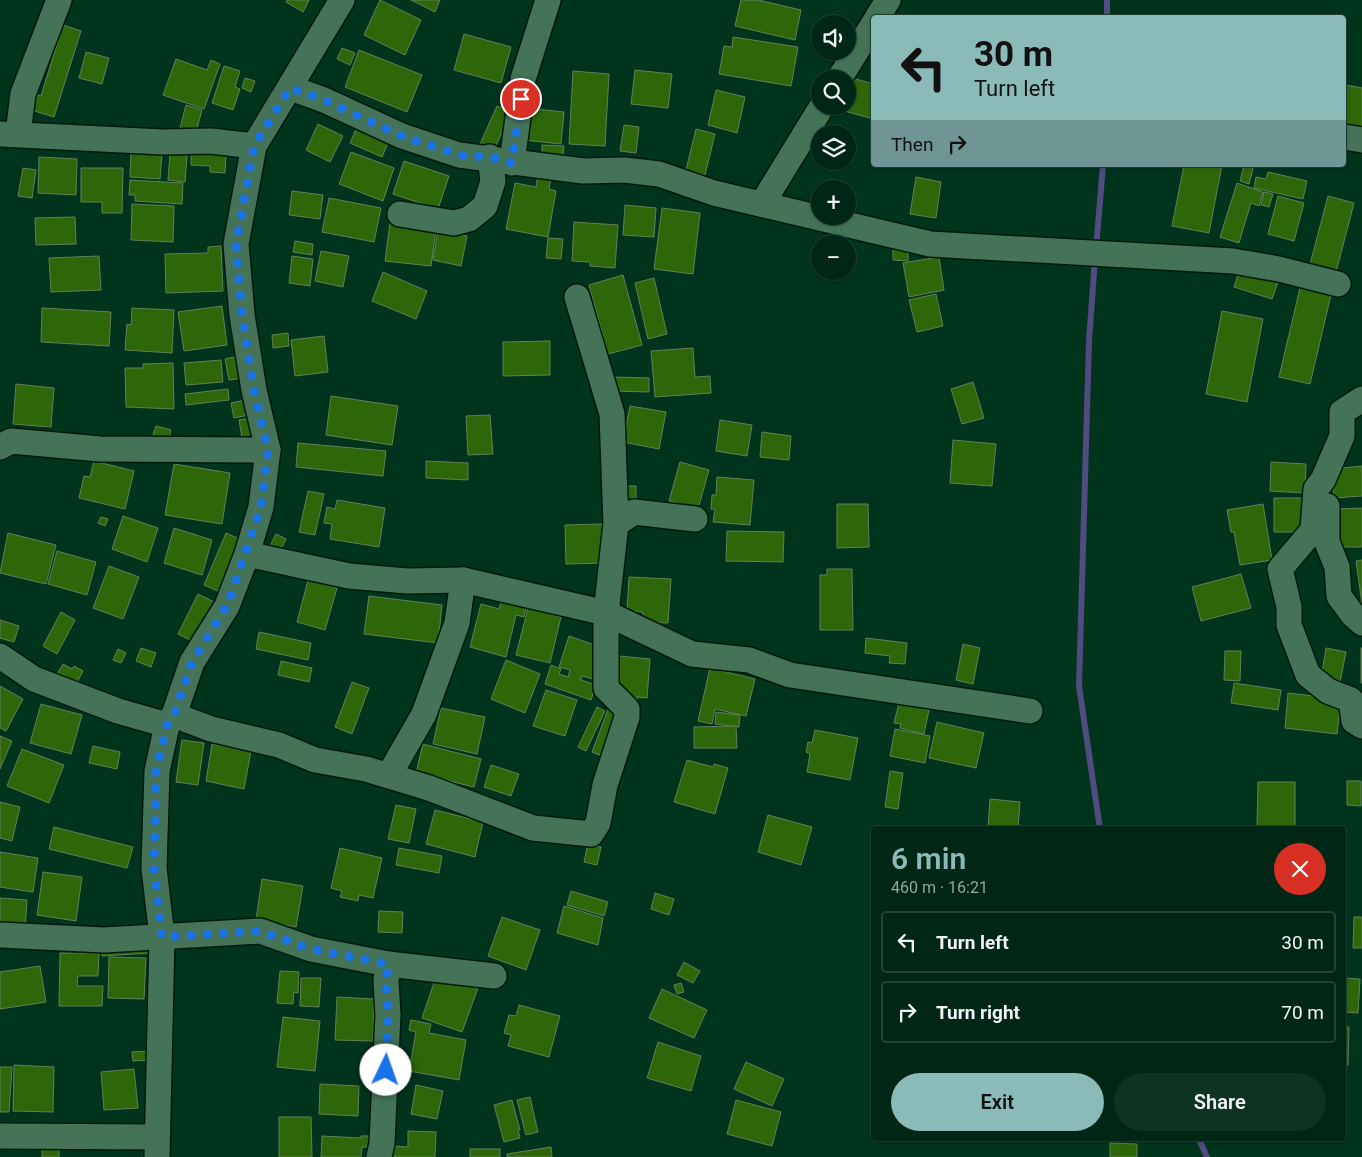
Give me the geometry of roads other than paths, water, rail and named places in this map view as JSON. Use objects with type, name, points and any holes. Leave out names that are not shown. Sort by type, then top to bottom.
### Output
[{"type":"street","points":[[59,0],[9,134],[163,142],[211,141],[254,146]]},
{"type":"street","points":[[0,1136],[156,1147],[162,937],[154,868],[156,771],[171,720],[192,662],[227,606],[247,554],[261,507],[268,450],[254,390],[242,315],[236,244],[254,146],[342,0]]},
{"type":"street","points":[[400,214],[454,223],[469,219],[485,206],[501,160],[548,0]]},
{"type":"street","points":[[879,15],[888,0]]},
{"type":"street","points":[[845,70],[871,27]]},
{"type":"street","points":[[290,88],[324,100],[402,136],[459,155],[582,171],[624,170],[659,174],[714,192],[930,244],[1233,261],[1279,268],[1338,284]]},
{"type":"street","points":[[762,204],[816,115]]},
{"type":"street","points":[[1346,137],[1362,140]]},
{"type":"street","points":[[0,656],[34,679],[118,711],[190,723],[279,745],[315,760],[388,775],[429,788],[533,828],[591,834],[598,822],[605,785],[628,709],[606,688],[606,613],[616,524],[612,414],[577,297]]},
{"type":"street","points":[[1362,399],[1342,412],[1342,436],[1329,462],[1323,480],[1316,490],[1313,530],[1280,569],[1290,607],[1289,625],[1308,675],[1328,690],[1351,700],[1354,721],[1362,726]]},
{"type":"street","points":[[0,447],[11,441],[100,449],[268,450]]},
{"type":"street","points":[[1329,462],[1325,484],[1328,512],[1327,542],[1337,567],[1339,596],[1362,623]]},
{"type":"street","points":[[616,524],[634,512],[695,519]]},
{"type":"street","points":[[247,554],[349,576],[407,581],[463,580],[606,613],[692,654],[749,660],[790,675],[1030,711]]},
{"type":"street","points":[[388,775],[424,714],[457,623],[463,580]]},
{"type":"street","points":[[0,935],[104,940],[260,931],[311,949],[388,964],[494,976]]},
{"type":"street","points":[[379,1157],[382,1143],[386,1064],[388,1015],[386,981],[388,964]]},
{"type":"waterway","points":[[1107,0],[1107,15]]},
{"type":"waterway","points":[[1096,249],[1103,167]]},
{"type":"waterway","points":[[1095,259],[1089,341],[1079,686],[1100,826]]},
{"type":"waterway","points":[[1200,1141],[1207,1157]]}]
